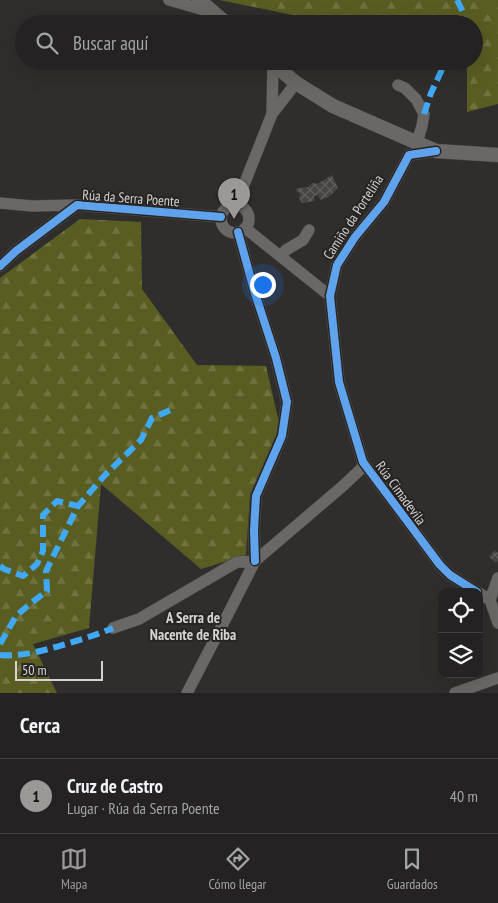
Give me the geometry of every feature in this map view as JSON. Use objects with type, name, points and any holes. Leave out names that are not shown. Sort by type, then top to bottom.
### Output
[{"type":"street","points":[[169,0],[214,12]]},
{"type":"street","points":[[200,0],[217,15]]},
{"type":"street","points":[[272,70],[272,114]]},
{"type":"street","points":[[281,70],[296,84],[334,106],[436,151],[498,155]]},
{"type":"street","points":[[236,205],[272,114],[296,84]]},
{"type":"street","points":[[398,85],[405,88],[416,99],[424,114],[417,142]]},
{"type":"street","name":"Camiño da Porteliña","points":[[330,296],[337,266],[355,237],[384,202],[409,156],[436,151]]},
{"type":"street","name":"Rúa da Serra Poente","points":[[0,203],[32,206],[77,205],[221,217]]},
{"type":"street","name":"Rúa da Serra Poente","points":[[0,266],[16,251],[77,205]]},
{"type":"street","points":[[236,205],[244,209],[248,216],[247,225],[241,230],[229,231],[223,226],[221,217],[224,209],[236,205]]},
{"type":"street","points":[[241,230],[281,257],[330,296]]},
{"type":"street","points":[[241,230],[254,290],[276,358],[286,402],[282,436],[256,496],[254,561]]},
{"type":"street","points":[[281,257],[286,250],[303,240],[309,230]]},
{"type":"street","name":"Rúa Cimadevila","points":[[330,296],[339,382],[363,462],[440,565],[450,575],[471,588]]},
{"type":"street","points":[[187,693],[254,561],[365,465]]},
{"type":"street","points":[[114,628],[139,619],[237,562],[254,561]]},
{"type":"street","points":[[498,578],[490,600],[498,623]]},
{"type":"street","name":"Rúa Cimadevila","points":[[483,595],[490,600]]},
{"type":"street","points":[[455,693],[498,678]]},
{"type":"green space","points":[[219,0],[498,0],[498,104],[467,112],[467,70],[483,70],[483,15],[293,15]]},
{"type":"green space","points":[[80,219],[141,222],[142,289],[197,365],[266,366],[280,427],[250,494],[246,555],[201,569],[101,484],[89,628],[33,644],[57,693],[0,693],[0,278]]},
{"type":"building","points":[[332,175],[338,188],[330,196],[321,200],[318,195],[314,196],[315,201],[302,203],[299,198],[300,194],[295,189],[308,187],[313,183],[317,184]]},
{"type":"building","points":[[495,550],[498,553],[496,563],[489,557]]},
{"type":"marked path","points":[[457,0],[463,15]]},
{"type":"marked path","points":[[424,114],[442,70]]},
{"type":"marked path","points":[[0,644],[16,616],[47,591],[46,571],[78,506],[106,474],[141,440],[152,418],[173,409]]},
{"type":"marked path","points":[[0,566],[23,576],[37,564],[43,551],[43,515],[57,501],[78,506]]},
{"type":"marked path","points":[[0,655],[19,655],[39,651],[113,628]]},
{"type":"cycle path","points":[[436,151],[409,155],[384,202],[355,237],[337,265],[330,296],[339,382],[363,462],[440,565],[450,575],[471,588]]},
{"type":"cycle path","points":[[0,266],[16,251],[77,205],[221,217]]},
{"type":"cycle path","points":[[238,232],[276,358],[287,402],[282,436],[256,496],[255,561]]},
{"type":"place","name":"Cruz de Castro","points":[[234,219]]},
{"type":"district","name":"A Serra de Nacente de Riba","points":[[193,626]]}]
